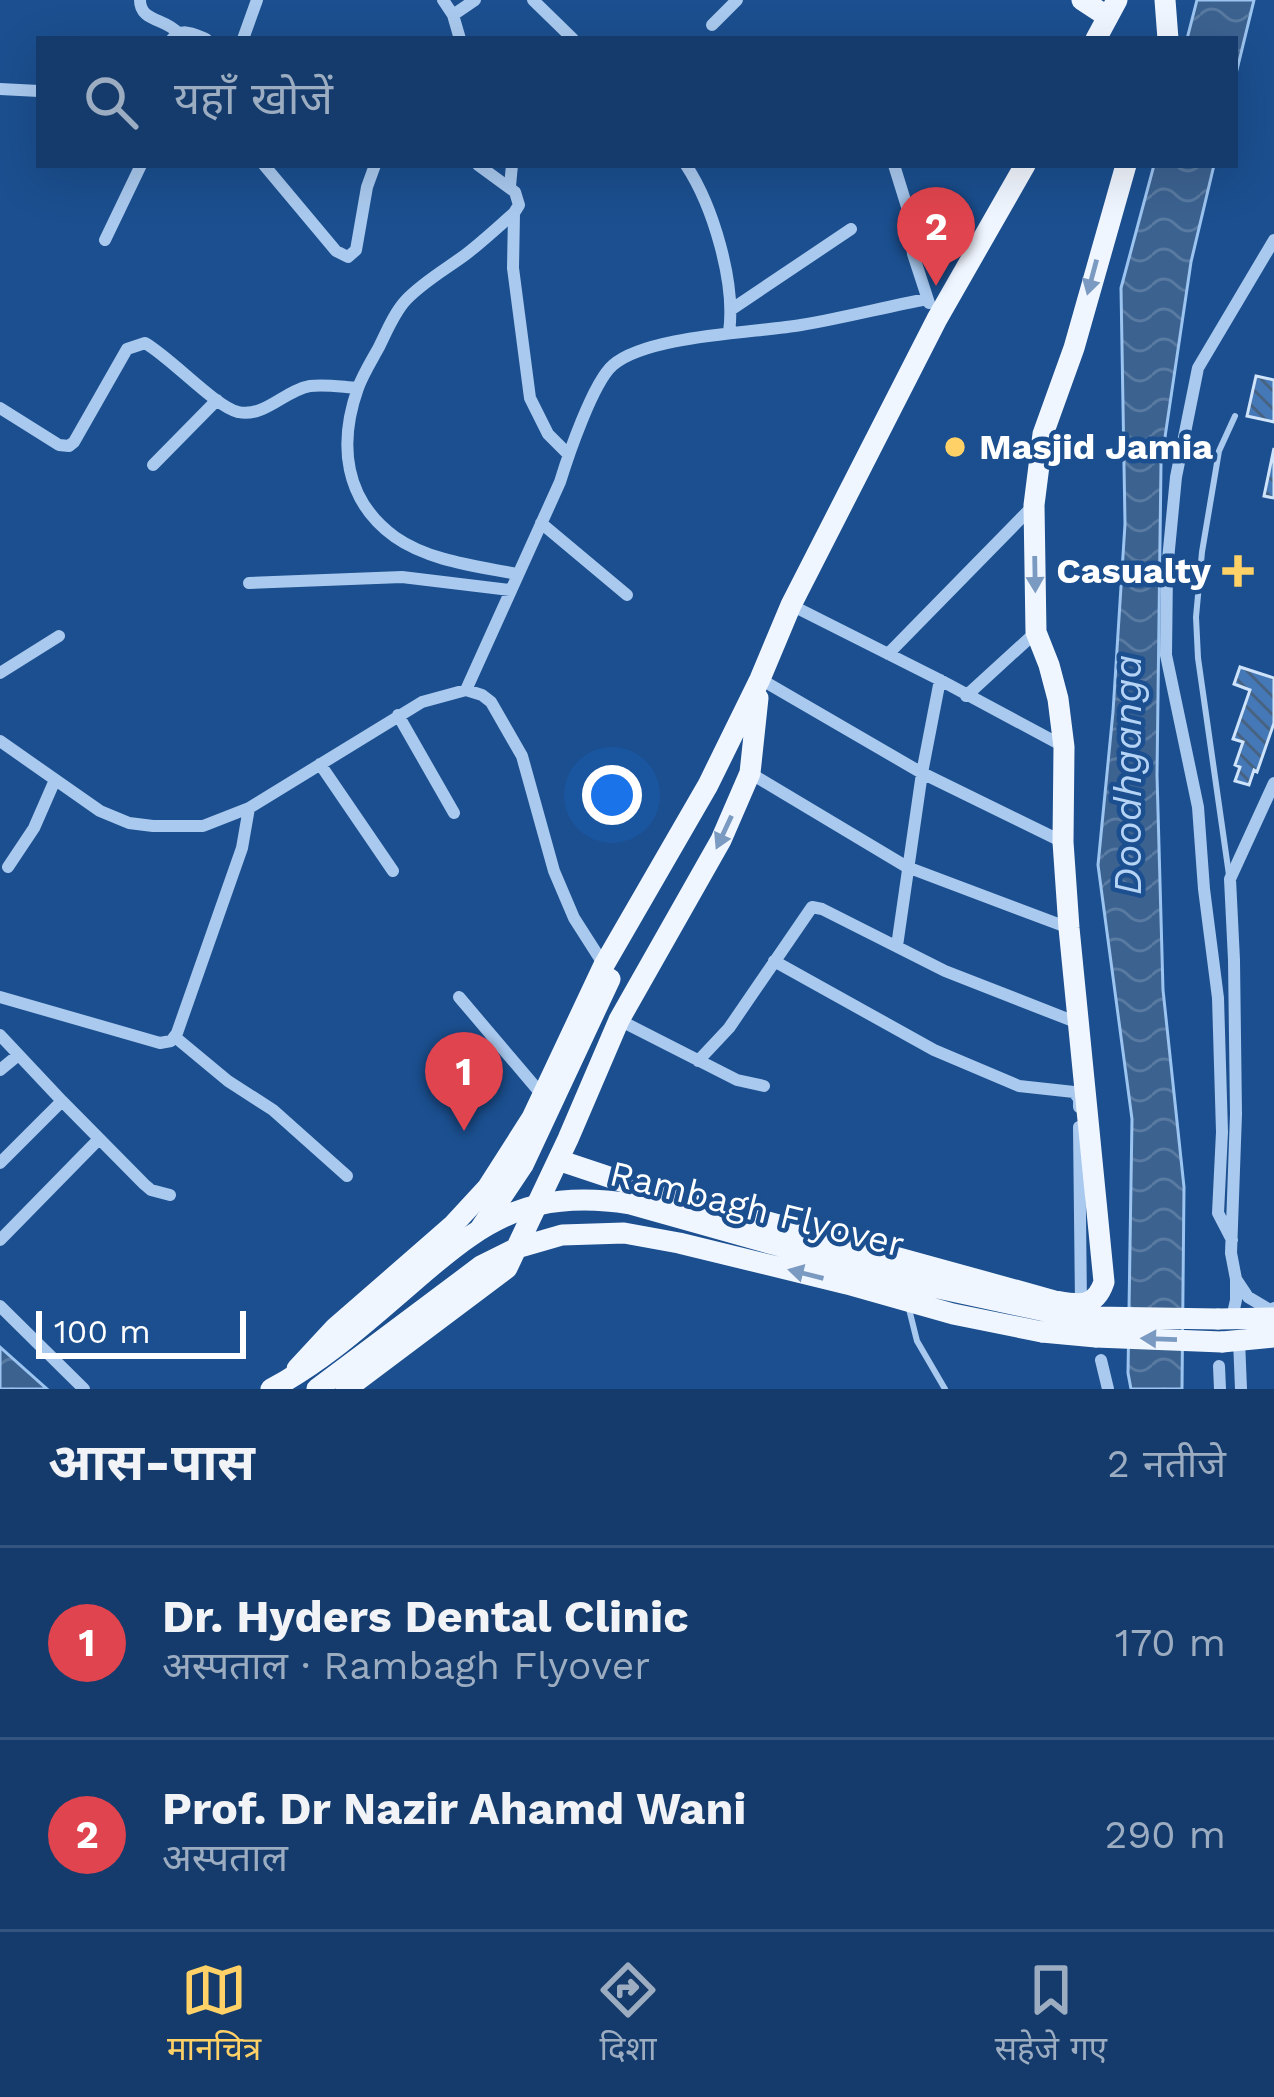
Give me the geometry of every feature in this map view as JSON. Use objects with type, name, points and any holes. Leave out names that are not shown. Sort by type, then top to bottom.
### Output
[{"type":"main road","points":[[1082,0],[1112,9],[1098,36]]},
{"type":"main road","points":[[1166,0],[1168,36]]},
{"type":"main road","points":[[273,1389],[452,1226],[488,1187],[532,1118],[607,972],[708,806],[708,785],[932,309],[1022,168]]},
{"type":"main road","points":[[556,1164],[1083,1309],[1096,1298],[1103,1282],[1069,928],[1063,842],[1064,747],[1058,699],[1036,632],[1034,506],[1043,434],[1074,348],[1125,168]]},
{"type":"main road","points":[[346,1389],[507,1268],[620,1020],[721,840],[750,773],[760,679]]},
{"type":"main road","points":[[479,1230],[523,1165],[607,972]]},
{"type":"main road","points":[[555,1070],[592,1083]]},
{"type":"main road","points":[[556,1164],[581,1181],[908,1265],[926,1286]]},
{"type":"main road","name":"Rambagh Flyover","points":[[273,1389],[340,1344],[479,1230],[539,1204],[585,1199],[661,1212],[904,1291],[926,1286],[1043,1322]]},
{"type":"main road","points":[[316,1389],[481,1266],[562,1235],[624,1233],[700,1248],[904,1291],[953,1314],[1043,1322],[1095,1317],[1236,1329],[1274,1337]]},
{"type":"main road","points":[[1043,1322],[1096,1337],[1222,1342],[1236,1329],[1274,1318]]},
{"type":"street","points":[[140,0],[142,13],[170,24],[175,36]]},
{"type":"street","points":[[244,36],[256,0]]},
{"type":"street","points":[[443,0],[459,36]]},
{"type":"street","points":[[453,15],[476,0]]},
{"type":"street","points":[[532,0],[570,36]]},
{"type":"street","points":[[712,25],[737,0]]},
{"type":"street","points":[[0,89],[36,92]]},
{"type":"street","points":[[105,240],[140,168]]},
{"type":"street","points":[[267,168],[336,251],[348,257],[356,250],[374,168]]},
{"type":"street","points":[[483,168],[519,198],[514,213],[513,268],[530,398],[548,434],[568,454]]},
{"type":"street","points":[[510,186],[512,168]]},
{"type":"street","points":[[688,168],[706,202],[732,309],[729,332]]},
{"type":"street","points":[[466,689],[605,372],[616,362],[643,350],[729,332],[932,309],[913,254],[903,187],[895,168]]},
{"type":"street","points":[[514,213],[407,299],[395,314],[358,388],[348,469],[353,486],[378,523],[417,550],[517,574]]},
{"type":"street","points":[[732,309],[851,229]]},
{"type":"street","points":[[1232,1240],[1218,1213],[1222,1132],[1218,998],[1198,808],[1166,655],[1167,570],[1176,477],[1198,368],[1274,240]]},
{"type":"street","points":[[0,409],[59,445],[69,446],[127,349],[145,343],[237,412],[252,412],[308,386],[358,388]]},
{"type":"street","points":[[154,465],[217,400]]},
{"type":"street","points":[[888,655],[1034,506]]},
{"type":"street","points":[[541,523],[627,595]]},
{"type":"street","points":[[249,583],[402,578],[510,590]]},
{"type":"street","points":[[791,604],[1064,747]]},
{"type":"street","points":[[966,695],[1036,632]]},
{"type":"street","points":[[0,673],[59,636]]},
{"type":"street","points":[[760,679],[922,773],[1063,842]]},
{"type":"street","points":[[897,946],[940,680]]},
{"type":"street","points":[[0,741],[100,812],[141,824],[203,826],[249,808],[437,695],[466,689],[482,694],[522,756],[554,871],[574,918],[607,972]]},
{"type":"street","points":[[398,715],[454,813]]},
{"type":"street","points":[[320,764],[393,871]]},
{"type":"street","points":[[750,773],[907,867],[1069,928]]},
{"type":"street","points":[[8,867],[34,828],[55,780]]},
{"type":"street","points":[[1241,1389],[1232,1240],[1236,1114],[1230,879],[1274,783]]},
{"type":"street","points":[[0,997],[160,1043],[171,1041],[242,848],[249,808]]},
{"type":"street","points":[[698,1061],[729,1028],[812,907],[945,971],[1078,1023]]},
{"type":"street","points":[[774,961],[934,1050],[1019,1086],[1077,1095],[1083,1309]]},
{"type":"street","points":[[459,997],[542,1096]]},
{"type":"street","points":[[620,1020],[737,1080],[764,1086]]},
{"type":"street","points":[[0,1035],[151,1190],[170,1195]]},
{"type":"street","points":[[175,1037],[228,1082],[272,1110],[347,1176]]},
{"type":"street","points":[[0,1070],[17,1056]]},
{"type":"street","points":[[0,1163],[62,1101]]},
{"type":"street","points":[[0,1240],[99,1139]]},
{"type":"street","points":[[1236,1279],[1248,1297],[1274,1308]]},
{"type":"street","points":[[0,1306],[84,1389]]},
{"type":"street","points":[[1101,1360],[1108,1389]]},
{"type":"street","points":[[1219,1366],[1220,1389]]},
{"type":"lane","points":[[1230,879],[1196,617],[1219,451],[1234,416]]},
{"type":"lane","points":[[904,1291],[917,1341],[945,1389]]},
{"type":"water","points":[[1197,0],[1254,0],[1238,66],[1238,36],[1188,36]]},
{"type":"water","name":"Doodhganga","points":[[1153,168],[1213,168],[1191,262],[1161,464],[1157,775],[1163,990],[1184,1187],[1182,1389],[1131,1389],[1128,1373],[1132,1119],[1098,865],[1125,524],[1121,288]]},
{"type":"water","points":[[0,1347],[47,1389],[0,1389]]},
{"type":"building","points":[[1256,376],[1274,380],[1274,422],[1247,416]]},
{"type":"building","points":[[1274,448],[1274,498],[1264,496]]},
{"type":"building","points":[[1240,667],[1274,678],[1274,723],[1249,785],[1235,781],[1243,742],[1233,739],[1250,690],[1234,684]]},
{"type":"place","name":"Prof. Dr Nazir Ahamd Wani","points":[[936,286]]},
{"type":"place","name":"Masjid Jamia","points":[[955,447]]},
{"type":"place","name":"Casualty","points":[[1238,571]]},
{"type":"place","name":"Dr. Hyders Dental Clinic","points":[[464,1131]]}]
